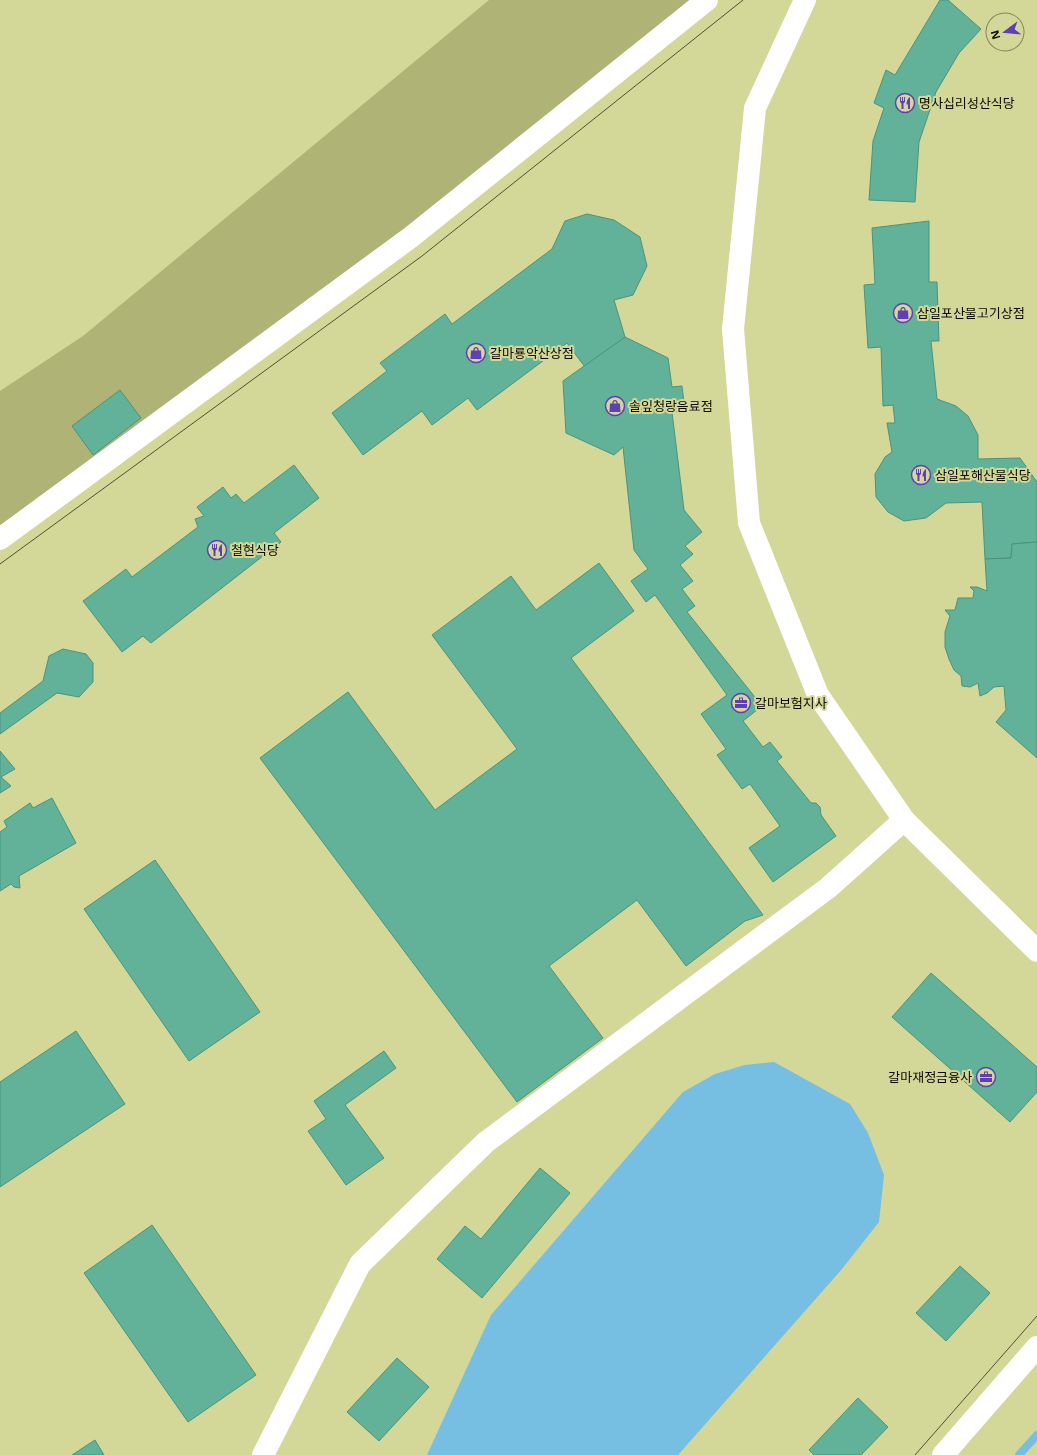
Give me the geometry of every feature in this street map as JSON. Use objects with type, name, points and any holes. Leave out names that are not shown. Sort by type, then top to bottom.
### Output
[{"type":"street","points":[[0,539],[411,237],[707,0]]},
{"type":"street","points":[[805,0],[755,108],[733,329],[749,523],[818,695],[904,820],[1037,951]]},
{"type":"street","points":[[263,1455],[360,1264],[486,1142],[828,888],[904,820]]},
{"type":"street","points":[[943,1455],[1037,1347]]},
{"type":"green space","points":[[489,0],[707,0],[0,539],[0,391],[83,336]]},
{"type":"water","points":[[774,1062],[850,1104],[868,1133],[884,1175],[879,1222],[842,1269],[678,1455],[427,1455],[491,1315],[683,1092],[715,1074],[745,1065]]},
{"type":"building","points":[[940,0],[948,0],[981,29],[959,53],[936,92],[919,142],[915,202],[869,200],[873,141],[884,108],[874,103],[886,70],[895,75]]},
{"type":"building","points":[[587,214],[614,220],[640,237],[647,266],[633,295],[614,300],[625,337],[585,367],[567,343],[477,410],[468,398],[432,425],[422,411],[363,455],[332,413],[387,371],[380,363],[445,314],[452,324],[552,249],[565,221]]},
{"type":"building","points":[[929,221],[929,282],[937,282],[939,341],[931,341],[937,399],[956,406],[968,416],[978,435],[978,459],[1020,458],[1037,482],[1037,542],[1012,544],[1011,558],[985,559],[982,502],[946,503],[926,518],[904,521],[888,512],[876,497],[875,474],[885,457],[892,452],[887,423],[895,423],[893,405],[883,406],[881,347],[868,348],[864,285],[875,284],[872,228]]},
{"type":"building","points":[[625,337],[668,358],[672,387],[682,386],[685,411],[672,412],[684,510],[702,532],[685,546],[693,554],[680,565],[693,581],[682,589],[695,606],[687,612],[762,706],[743,721],[763,747],[770,742],[782,757],[777,761],[811,803],[816,803],[820,807],[821,815],[836,836],[773,882],[749,848],[780,826],[750,784],[742,789],[717,755],[726,749],[701,714],[727,695],[655,595],[646,602],[631,581],[648,569],[634,550],[623,447],[614,455],[566,433],[563,381]]},
{"type":"building","points":[[120,390],[141,418],[93,455],[72,426]]},
{"type":"building","points":[[294,465],[319,498],[274,533],[281,542],[151,643],[143,636],[122,652],[83,601],[126,569],[132,577],[198,527],[195,519],[204,516],[197,507],[223,487],[231,498],[236,494],[244,503]]},
{"type":"building","points":[[1037,542],[1037,758],[996,722],[1006,710],[1004,686],[994,687],[987,693],[980,696],[978,683],[970,687],[962,686],[961,676],[954,670],[945,647],[945,632],[950,616],[945,610],[955,610],[958,598],[973,598],[974,591],[970,587],[977,587],[987,591],[985,559],[1011,558],[1012,544]]},
{"type":"building","points":[[599,563],[634,611],[571,658],[763,915],[745,921],[686,966],[637,900],[549,966],[603,1038],[517,1102],[260,758],[348,692],[435,810],[517,749],[432,635],[511,576],[536,610]]},
{"type":"building","points":[[63,649],[86,654],[93,663],[93,682],[79,697],[57,693],[0,734],[0,713],[43,681],[49,656]]},
{"type":"building","points":[[0,751],[15,769],[1,777],[11,786],[0,793]]},
{"type":"building","points":[[52,798],[76,843],[19,876],[20,888],[14,887],[11,884],[0,891],[0,832],[7,827],[4,821],[30,803],[33,808]]},
{"type":"building","points":[[155,860],[260,1012],[189,1061],[84,909]]},
{"type":"building","points":[[931,973],[1037,1067],[1037,1092],[1010,1122],[892,1017]]},
{"type":"building","points":[[76,1031],[125,1104],[0,1187],[0,1082]]},
{"type":"building","points":[[384,1051],[396,1068],[345,1105],[384,1158],[346,1185],[308,1131],[326,1119],[314,1101]]},
{"type":"building","points":[[540,1168],[570,1193],[482,1298],[437,1259],[465,1226],[481,1239]]},
{"type":"building","points":[[152,1225],[256,1375],[188,1422],[84,1273]]},
{"type":"building","points":[[960,1266],[990,1293],[946,1341],[916,1313]]},
{"type":"building","points":[[397,1358],[429,1387],[379,1441],[347,1412]]},
{"type":"building","points":[[858,1398],[888,1427],[861,1455],[814,1455],[809,1450]]},
{"type":"building","points":[[95,1440],[104,1455],[72,1455]]},
{"type":"waterway","points":[[1019,1455],[1037,1435]]},
{"type":"tram line","points":[[0,564],[422,256],[743,0]]},
{"type":"tram line","points":[[915,1455],[1037,1316]]},
{"type":"place","name":"명사십리성산식당","points":[[905,103]]},
{"type":"place","name":"삼일포산물고기상점","points":[[903,313]]},
{"type":"place","name":"갈마룡악산상점","points":[[476,353]]},
{"type":"place","name":"솔잎청랑음료점","points":[[615,406]]},
{"type":"place","name":"삼일포해산물식당","points":[[921,475]]},
{"type":"place","name":"철현식당","points":[[217,550]]},
{"type":"place","name":"갈마보험지사","points":[[741,703]]},
{"type":"place","name":"갈마재정금융사","points":[[986,1077]]}]
